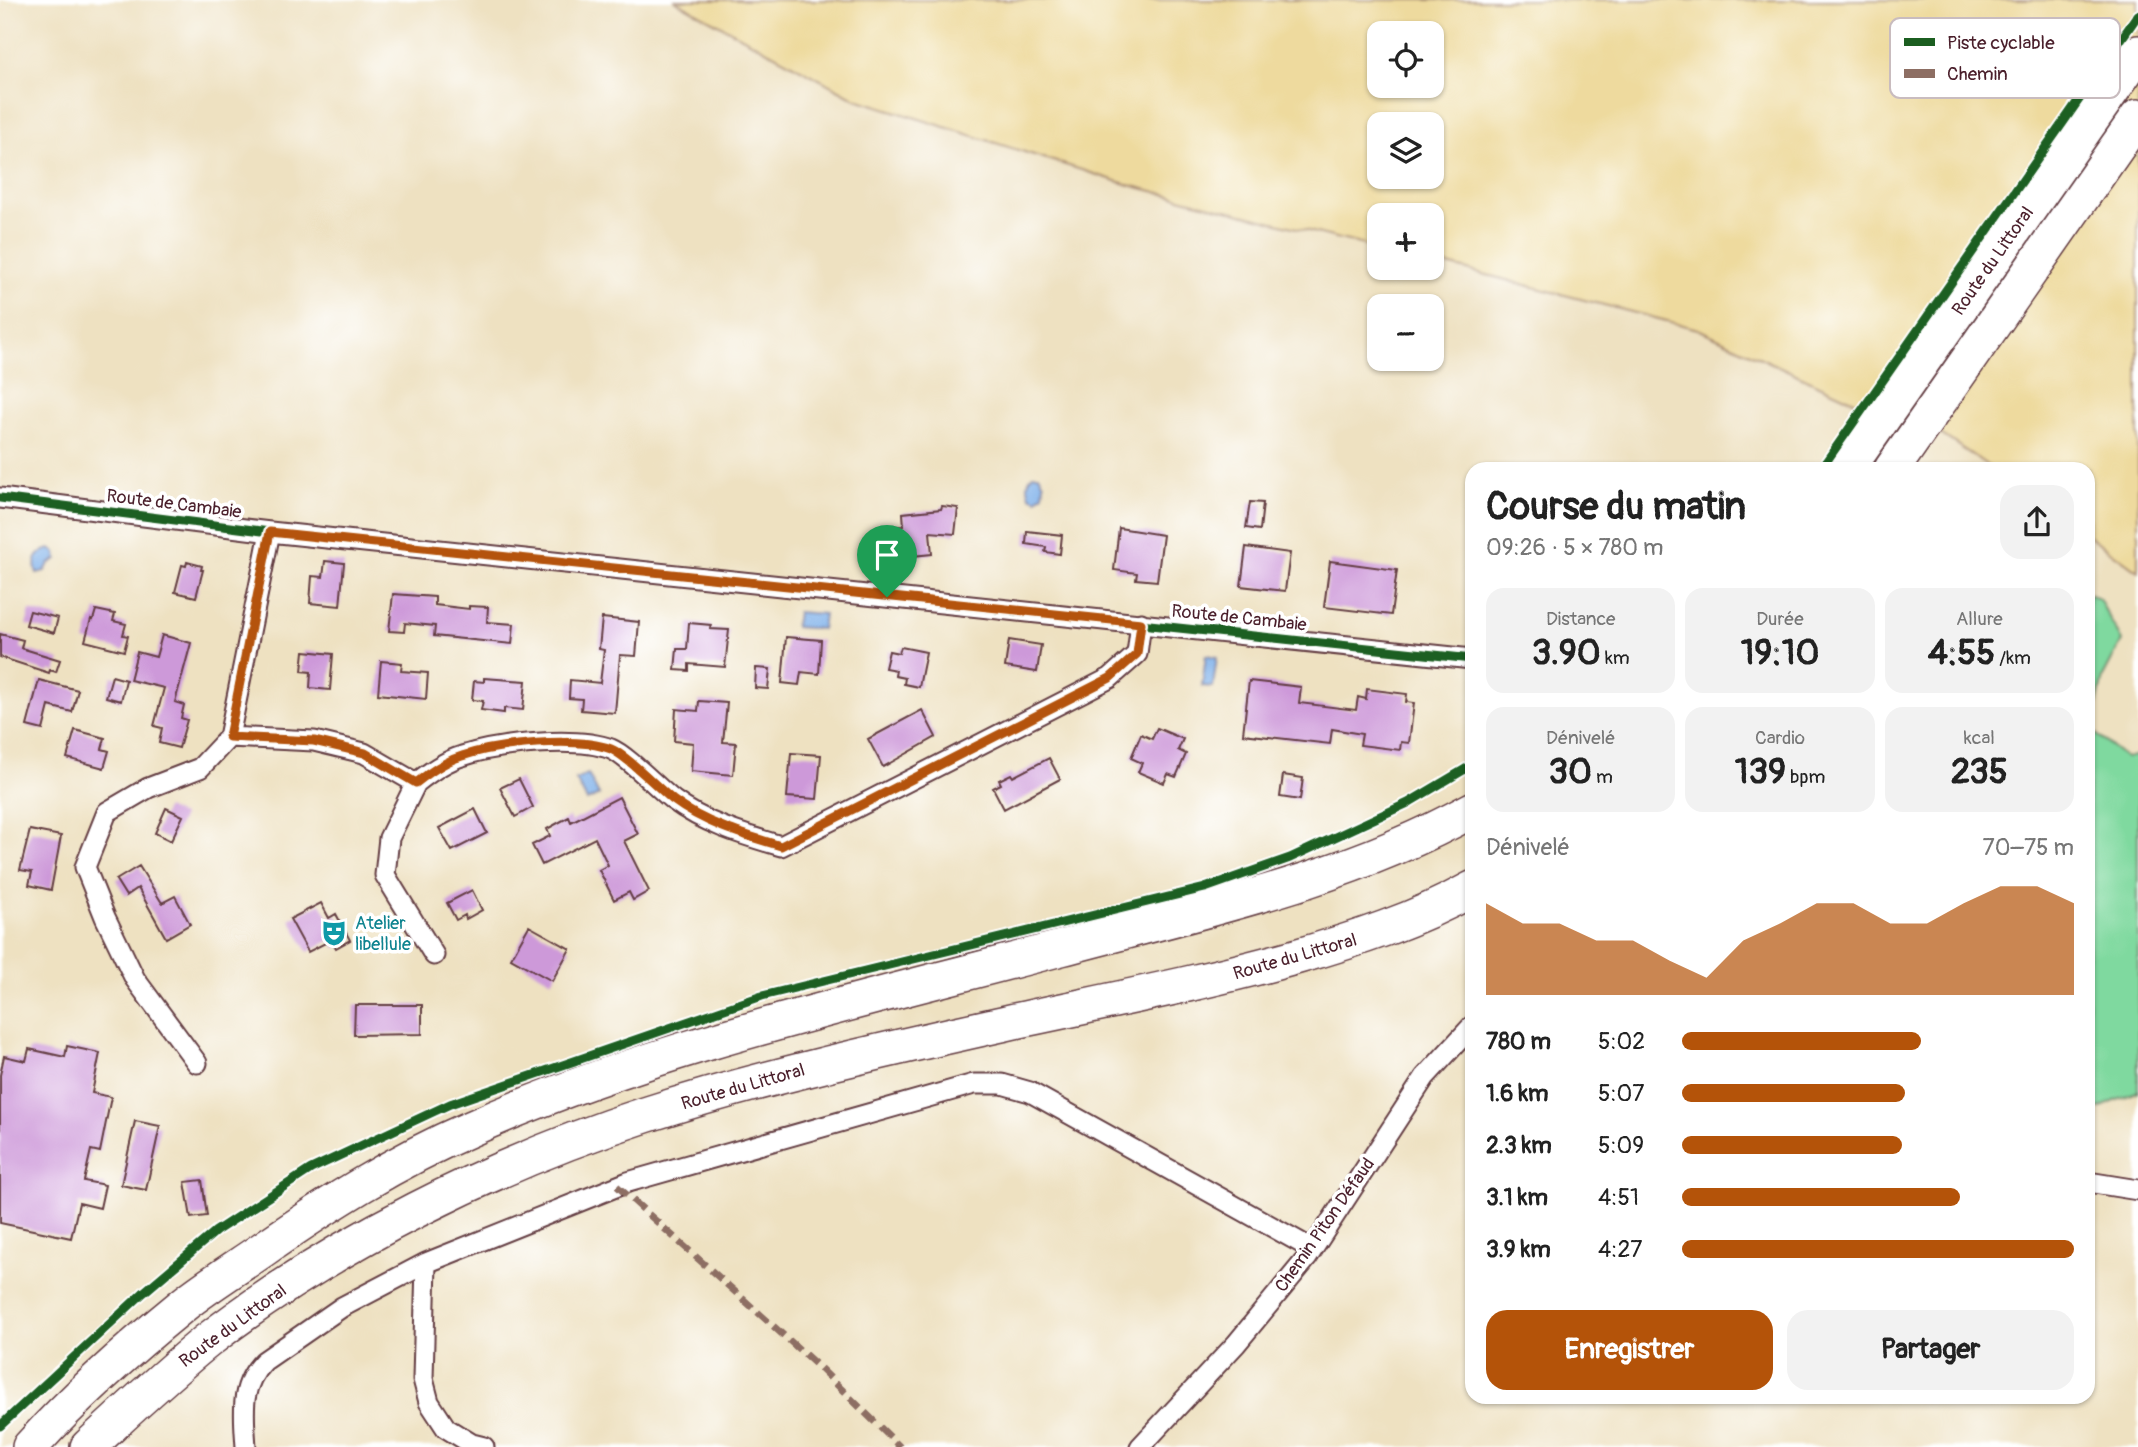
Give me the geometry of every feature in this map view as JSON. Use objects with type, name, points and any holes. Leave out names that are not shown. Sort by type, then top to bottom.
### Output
[{"type":"highway","name":"Route du Littoral","points":[[2120,79],[2138,53]]},
{"type":"highway","name":"Route du Littoral","points":[[1852,462],[2107,98]]},
{"type":"highway","name":"Route du Littoral","points":[[1897,462],[2138,117]]},
{"type":"highway","points":[[30,1447],[60,1414],[184,1304],[316,1211],[467,1130],[610,1074],[709,1042],[1248,898],[1378,853],[1448,824],[1465,814]]},
{"type":"highway","name":"Route du Littoral","points":[[88,1447],[207,1341],[278,1291],[350,1246],[458,1190],[575,1139],[646,1115],[819,1066],[1225,977],[1360,938],[1465,893]]},
{"type":"street","name":"Route de Cambaie","points":[[0,498],[270,532],[1465,658]]},
{"type":"street","points":[[197,1063],[135,979],[105,917],[85,867],[107,812],[148,788],[200,768],[229,737],[270,532]]},
{"type":"street","points":[[434,956],[385,875],[389,838],[416,783],[432,770],[462,756],[510,747],[570,741],[612,750],[675,802],[727,830],[781,846],[1110,678],[1137,654],[1141,623]]},
{"type":"street","points":[[229,737],[314,741],[365,753],[416,783]]},
{"type":"street","name":"Chemin Piton Défaud","points":[[1140,1447],[1236,1344],[1312,1250],[1425,1077],[1465,1034]]},
{"type":"street","points":[[246,1447],[243,1399],[248,1381],[255,1370],[342,1307],[426,1263],[628,1182],[974,1084],[1002,1084],[1030,1092],[1312,1250]]},
{"type":"street","points":[[2095,1183],[2138,1190]]},
{"type":"street","points":[[426,1263],[423,1379],[429,1402],[446,1428],[472,1444],[484,1447]]},
{"type":"green space","points":[[2095,597],[2099,599],[2122,641],[2103,677],[2095,712]]},
{"type":"green space","points":[[2095,733],[2126,758],[2138,755],[2138,1091],[2095,1110]]},
{"type":"sand","points":[[674,0],[2138,0],[2138,571],[2095,540],[2095,462],[1982,462],[1942,435],[1876,411],[1698,329],[1444,264],[1444,203],[1367,203],[1367,246],[1129,185],[856,99]]},
{"type":"water","points":[[1033,474],[1039,474],[1044,484],[1043,494],[1037,499],[1030,496],[1028,490]]},
{"type":"water","points":[[50,549],[56,552],[57,559],[49,564],[45,571],[37,573],[37,558]]},
{"type":"water","points":[[797,612],[824,614],[822,629],[795,627]]},
{"type":"water","points":[[1206,655],[1217,657],[1213,687],[1202,686]]},
{"type":"water","points":[[588,774],[599,795],[587,801],[576,780]]},
{"type":"building","points":[[1250,502],[1263,503],[1260,530],[1246,528]]},
{"type":"building","points":[[942,506],[958,508],[955,534],[930,532],[932,554],[892,558],[889,527],[904,526],[903,513],[941,509]]},
{"type":"building","points":[[1119,528],[1163,535],[1157,581],[1136,579],[1137,573],[1114,570]]},
{"type":"building","points":[[1027,531],[1062,535],[1060,554],[1045,552],[1046,547],[1026,544]]},
{"type":"building","points":[[1246,547],[1290,553],[1285,591],[1241,586]]},
{"type":"building","points":[[325,561],[344,563],[340,606],[310,603],[312,576],[323,577]]},
{"type":"building","points":[[1330,561],[1397,570],[1391,615],[1324,607]]},
{"type":"building","points":[[187,562],[202,566],[196,597],[175,592],[182,565],[186,566]]},
{"type":"building","points":[[393,594],[435,597],[435,605],[469,609],[469,606],[488,607],[487,622],[514,624],[512,644],[434,636],[435,626],[405,623],[404,632],[389,631]]},
{"type":"building","points":[[96,610],[115,614],[113,621],[126,624],[123,635],[128,636],[124,651],[85,641]]},
{"type":"building","points":[[30,611],[58,618],[54,633],[26,625]]},
{"type":"building","points":[[602,618],[639,622],[636,656],[620,655],[615,713],[581,710],[582,699],[569,698],[570,680],[600,683],[604,650],[599,649]]},
{"type":"building","points":[[689,623],[711,625],[710,629],[729,630],[725,667],[689,664],[689,671],[675,670],[677,649],[687,649]]},
{"type":"building","points":[[0,634],[23,640],[21,648],[60,660],[56,672],[50,670],[49,673],[0,657]]},
{"type":"building","points":[[162,635],[191,643],[175,702],[184,705],[181,718],[187,720],[179,748],[159,743],[162,728],[154,726],[164,688],[130,680],[137,652],[156,657]]},
{"type":"building","points":[[786,637],[821,640],[819,674],[801,672],[799,685],[782,683]]},
{"type":"building","points":[[1009,640],[1041,645],[1037,672],[1005,667]]},
{"type":"building","points":[[901,647],[926,652],[919,687],[904,684],[905,678],[895,676],[896,670],[885,668],[889,651],[899,653]]},
{"type":"building","points":[[304,651],[333,654],[330,690],[310,688],[311,672],[302,671]]},
{"type":"building","points":[[381,661],[402,663],[401,671],[428,673],[426,699],[378,694]]},
{"type":"building","points":[[756,668],[770,669],[768,689],[755,688]]},
{"type":"building","points":[[112,676],[126,680],[121,701],[106,697]]},
{"type":"building","points":[[484,678],[526,681],[523,710],[504,708],[504,713],[481,710],[483,701],[472,700],[474,681],[484,682]]},
{"type":"building","points":[[39,680],[78,690],[72,712],[49,706],[43,730],[27,726]]},
{"type":"building","points":[[1249,681],[1301,687],[1299,703],[1356,710],[1358,697],[1366,699],[1367,689],[1407,694],[1406,702],[1414,703],[1409,743],[1401,742],[1400,750],[1360,745],[1362,734],[1332,729],[1330,744],[1243,734]]},
{"type":"building","points":[[699,701],[727,703],[723,742],[736,743],[733,775],[691,771],[693,743],[674,741],[676,709],[698,711]]},
{"type":"building","points":[[922,710],[936,737],[883,767],[868,739]]},
{"type":"building","points":[[1157,728],[1183,739],[1178,750],[1186,754],[1176,777],[1168,774],[1164,783],[1138,772],[1142,763],[1131,758],[1141,734],[1152,739]]},
{"type":"building","points":[[75,730],[105,738],[102,749],[109,751],[104,768],[67,758]]},
{"type":"building","points":[[791,753],[821,755],[817,799],[787,797]]},
{"type":"building","points":[[1049,758],[1060,779],[1004,809],[993,788],[1001,784],[999,780],[1011,774],[1013,777]]},
{"type":"building","points":[[1283,775],[1303,778],[1300,800],[1280,797]]},
{"type":"building","points":[[519,779],[533,807],[515,817],[500,788]]},
{"type":"building","points":[[619,797],[638,834],[624,841],[649,891],[633,900],[629,892],[614,900],[599,870],[608,865],[595,838],[542,865],[532,845],[550,836],[547,829],[569,817],[571,822]]},
{"type":"building","points":[[166,808],[183,816],[171,841],[155,833]]},
{"type":"building","points":[[475,809],[487,833],[452,851],[439,828]]},
{"type":"building","points":[[30,830],[61,836],[51,890],[29,885],[32,872],[20,870]]},
{"type":"building","points":[[139,866],[162,903],[175,896],[190,924],[166,938],[138,888],[126,896],[116,880]]},
{"type":"building","points":[[472,890],[482,910],[466,919],[465,915],[456,920],[447,903]]},
{"type":"building","points":[[321,903],[329,918],[336,914],[350,940],[336,948],[331,940],[308,952],[290,919]]},
{"type":"building","points":[[529,926],[570,949],[552,981],[511,958]]},
{"type":"building","points":[[355,1005],[422,1005],[422,1034],[354,1035]]},
{"type":"building","points":[[67,1046],[100,1053],[92,1093],[111,1097],[100,1152],[91,1150],[84,1181],[105,1185],[100,1208],[79,1203],[71,1238],[0,1223],[0,1075],[4,1056],[26,1061],[29,1049],[65,1057]]},
{"type":"building","points":[[135,1121],[160,1126],[146,1190],[121,1185]]},
{"type":"building","points":[[202,1180],[207,1216],[191,1218],[185,1182]]},
{"type":"marked path","points":[[617,1186],[820,1368],[900,1447]]},
{"type":"cycle path","points":[[2120,41],[2138,15]]},
{"type":"cycle path","points":[[1826,462],[2080,98]]},
{"type":"cycle path","points":[[0,498],[270,532],[1465,658]]},
{"type":"cycle path","points":[[0,1426],[143,1293],[216,1231],[311,1169],[450,1104],[762,996],[1205,888],[1290,858],[1408,803],[1465,769]]},
{"type":"place","name":"Atelier libellule","points":[[334,933]]},
{"type":"route","points":[[270,532],[887,597],[1141,623],[1137,654],[1110,678],[781,846],[727,830],[675,802],[612,750],[570,741],[510,747],[462,756],[432,770],[416,783],[365,753],[314,741],[229,737],[270,532]]}]
